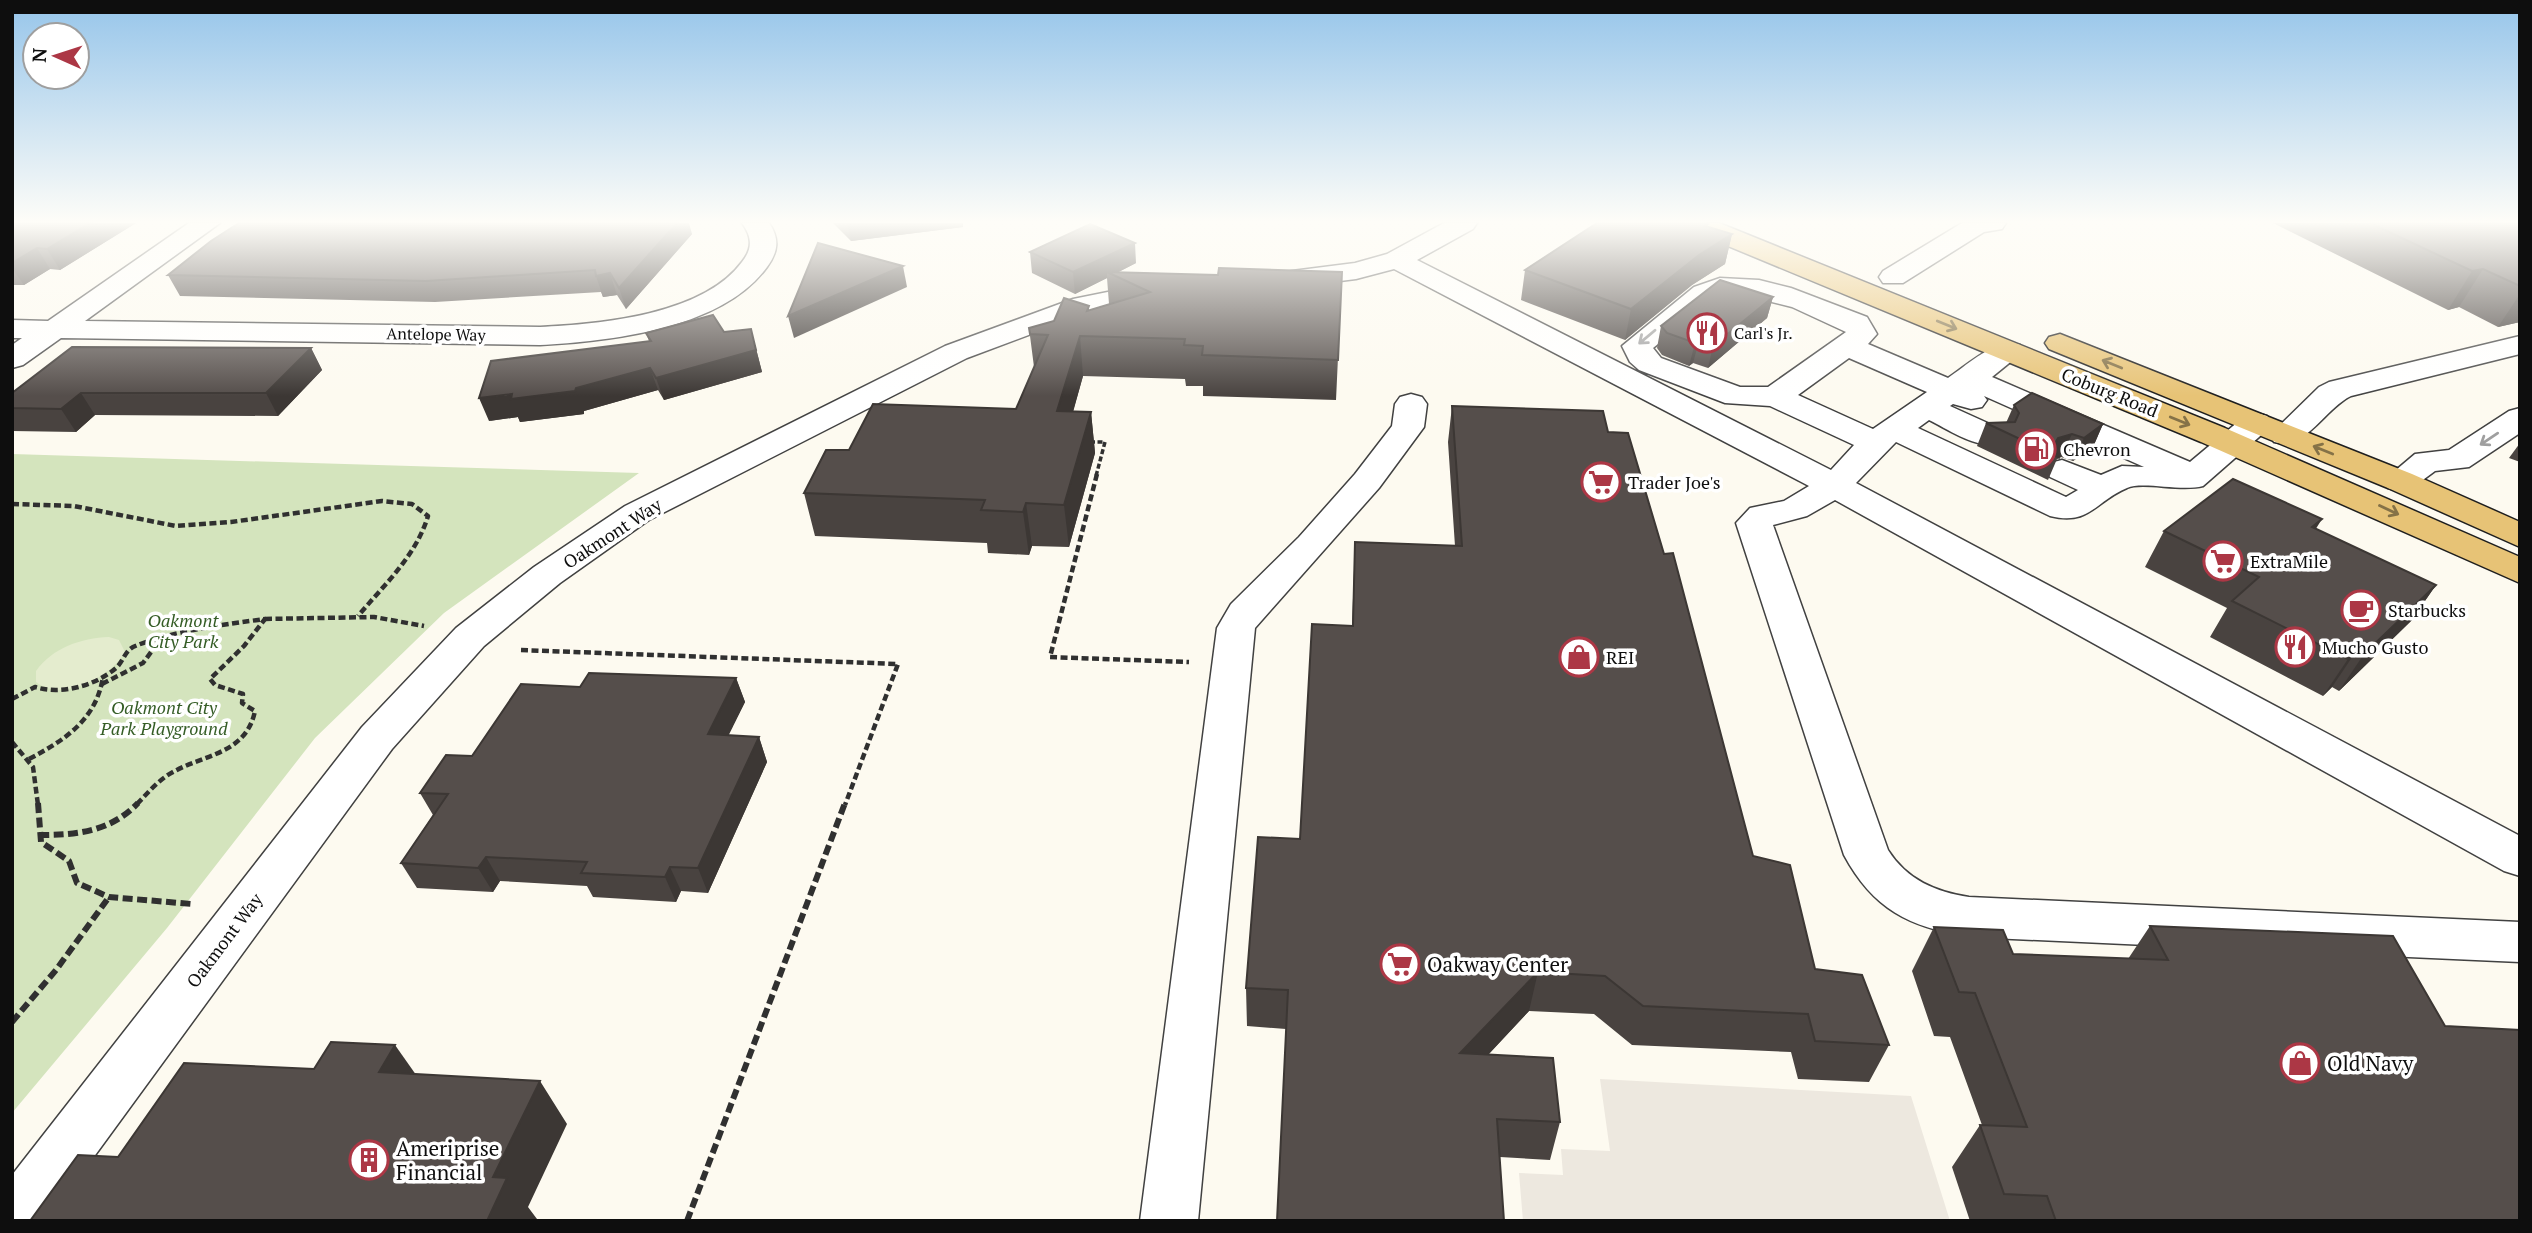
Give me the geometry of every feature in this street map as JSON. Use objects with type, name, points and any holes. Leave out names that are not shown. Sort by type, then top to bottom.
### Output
[{"type":"main road","name":"Coburg Road","points":[[1836,281],[2008,351],[2400,481],[2520,536]]},
{"type":"main road","name":"Coburg Road","points":[[1901,281],[2259,434],[2376,504],[2520,571]]},
{"type":"street","points":[[12,359],[124,281]]},
{"type":"street","name":"Antelope Way","points":[[53,330],[540,336],[589,333],[664,317],[704,303],[740,281]]},
{"type":"street","points":[[1263,281],[1268,281]]},
{"type":"street","points":[[1435,281],[1835,486],[2520,858]]},
{"type":"street","name":"Oakmont Way","points":[[12,1221],[377,737],[470,637],[547,575],[637,513],[956,352],[1083,305],[1171,288],[1198,286]]},
{"type":"street","points":[[1775,397],[1862,334],[1857,323],[1773,291],[1738,286],[1709,289],[1637,346],[1641,356],[1650,364],[1728,394],[1923,410],[2003,428]]},
{"type":"street","points":[[12,329],[53,330]]},
{"type":"street","points":[[1847,346],[1923,410],[2062,509],[2076,508],[2122,476],[2185,480],[2195,476],[2259,434],[2340,389],[2520,345]]},
{"type":"street","points":[[2008,351],[1923,410],[1835,486],[1795,509],[1762,516],[1754,523],[1867,855],[1883,880],[1897,892],[1935,910],[1969,917],[2520,942]]},
{"type":"street","points":[[1169,1221],[1239,621],[1367,481],[1408,427],[1411,404]]},
{"type":"street","points":[[1923,410],[2195,476]]},
{"type":"street","points":[[2400,481],[2427,460],[2458,460],[2520,418]]},
{"type":"street","points":[[2103,488],[2074,461],[2143,477]]},
{"type":"path","points":[[1078,441],[1105,442],[1050,657],[1232,664]]},
{"type":"path","points":[[12,504],[74,506],[165,525],[186,526],[368,502],[412,504],[428,516],[426,524],[405,558],[358,616]]},
{"type":"path","points":[[29,759],[70,737],[88,717],[103,680],[122,664],[130,648],[212,626],[265,620],[358,616],[420,625]]},
{"type":"path","points":[[39,835],[77,834],[111,825],[133,810],[167,775],[236,744],[251,726],[255,711],[242,703],[243,694],[215,685],[210,679],[244,646],[265,620]]},
{"type":"path","points":[[470,637],[512,649],[898,664],[687,1221]]},
{"type":"path","points":[[12,699],[34,687],[44,691],[69,690],[142,665],[154,653],[160,640]]},
{"type":"path","points":[[12,742],[29,759],[38,778],[39,835],[45,846],[69,861],[77,883],[109,897],[250,906]]},
{"type":"path","points":[[12,1022],[64,961],[109,897]]},
{"type":"green space","name":"Oakmont City Park","points":[[12,454],[639,473],[444,613],[315,738],[167,928],[12,1113]]},
{"type":"green space","points":[[109,637],[119,640],[125,652],[98,678],[59,690],[36,682],[36,671],[59,650],[78,642]]},
{"type":"shaded area","points":[[1600,1079],[1911,1096],[1950,1221],[1523,1221],[1519,1173],[1563,1175],[1561,1149],[1610,1151]]},
{"type":"building","points":[[615,281],[626,281],[619,288]]},
{"type":"building","points":[[803,281],[870,281],[788,316]]},
{"type":"building","points":[[1125,281],[1342,281],[1338,360],[1202,355],[1203,346],[1184,345],[1185,339],[1080,336],[1057,411],[1091,412],[1064,505],[1026,503],[1023,512],[981,510],[985,500],[804,493],[826,450],[849,450],[873,404],[1016,409],[1048,335],[1030,334],[1029,328],[1054,321],[1064,298],[1089,306],[1087,311],[1150,292]]},
{"type":"building","points":[[1554,281],[1667,281],[1631,309]]},
{"type":"building","points":[[1719,281],[1773,297],[1713,346],[1667,333],[1661,326]]},
{"type":"building","points":[[2508,281],[2520,281],[2520,286]]},
{"type":"building","points":[[713,315],[724,332],[751,329],[756,350],[656,378],[650,368],[576,388],[575,391],[511,399],[512,394],[479,398],[491,361],[651,341],[646,333]]},
{"type":"building","points":[[72,347],[311,348],[266,393],[81,393],[61,409],[12,408],[12,393]]},
{"type":"building","points":[[2032,393],[2103,424],[2084,438],[2072,434],[2058,438],[2053,447],[2058,457],[1986,423],[2015,422],[2019,413],[2014,405]]},
{"type":"building","points":[[1452,406],[1603,411],[1608,432],[1628,433],[1664,554],[1673,553],[1753,856],[1790,865],[1815,969],[1862,975],[1889,1045],[1815,1041],[1808,1014],[1643,1006],[1605,976],[1538,972],[1460,1053],[1553,1058],[1560,1122],[1497,1119],[1504,1221],[1277,1221],[1288,990],[1246,988],[1258,837],[1300,839],[1312,624],[1353,626],[1355,542],[1462,546]]},
{"type":"building","points":[[2233,479],[2322,519],[2312,527],[2436,585],[2364,654],[2357,650],[2348,659],[2232,601],[2259,577],[2164,531]]},
{"type":"building","points":[[589,673],[736,678],[708,734],[759,737],[698,868],[670,867],[665,877],[581,873],[587,862],[486,857],[478,868],[401,863],[448,794],[420,793],[446,755],[472,756],[521,684],[580,687]]},
{"type":"building","points":[[2150,926],[2393,936],[2445,1026],[2520,1030],[2520,1221],[2056,1221],[2047,1196],[2004,1194],[1980,1125],[2027,1127],[1975,993],[1959,992],[1934,927],[2003,930],[2013,954],[2168,960]]},
{"type":"building","points":[[331,1042],[395,1045],[379,1072],[540,1081],[493,1177],[507,1178],[487,1221],[30,1221],[78,1155],[118,1157],[184,1063],[314,1069]]},
{"type":"place","name":"Carl's Jr.","points":[[1707,333]]},
{"type":"place","name":"Chevron","points":[[2036,449]]},
{"type":"place","name":"Trader Joe's","points":[[1601,482]]},
{"type":"place","name":"ExtraMile","points":[[2223,561]]},
{"type":"place","name":"Starbucks","points":[[2361,610]]},
{"type":"place","name":"Mucho Gusto","points":[[2295,647]]},
{"type":"place","name":"REI","points":[[1579,657]]},
{"type":"place","name":"Oakway Center","points":[[1400,964]]},
{"type":"place","name":"Old Navy","points":[[2300,1063]]},
{"type":"place","name":"Ameriprise Financial","points":[[369,1160]]},
{"type":"park label","name":"Oakmont City Park Playground","points":[[164,717]]}]
